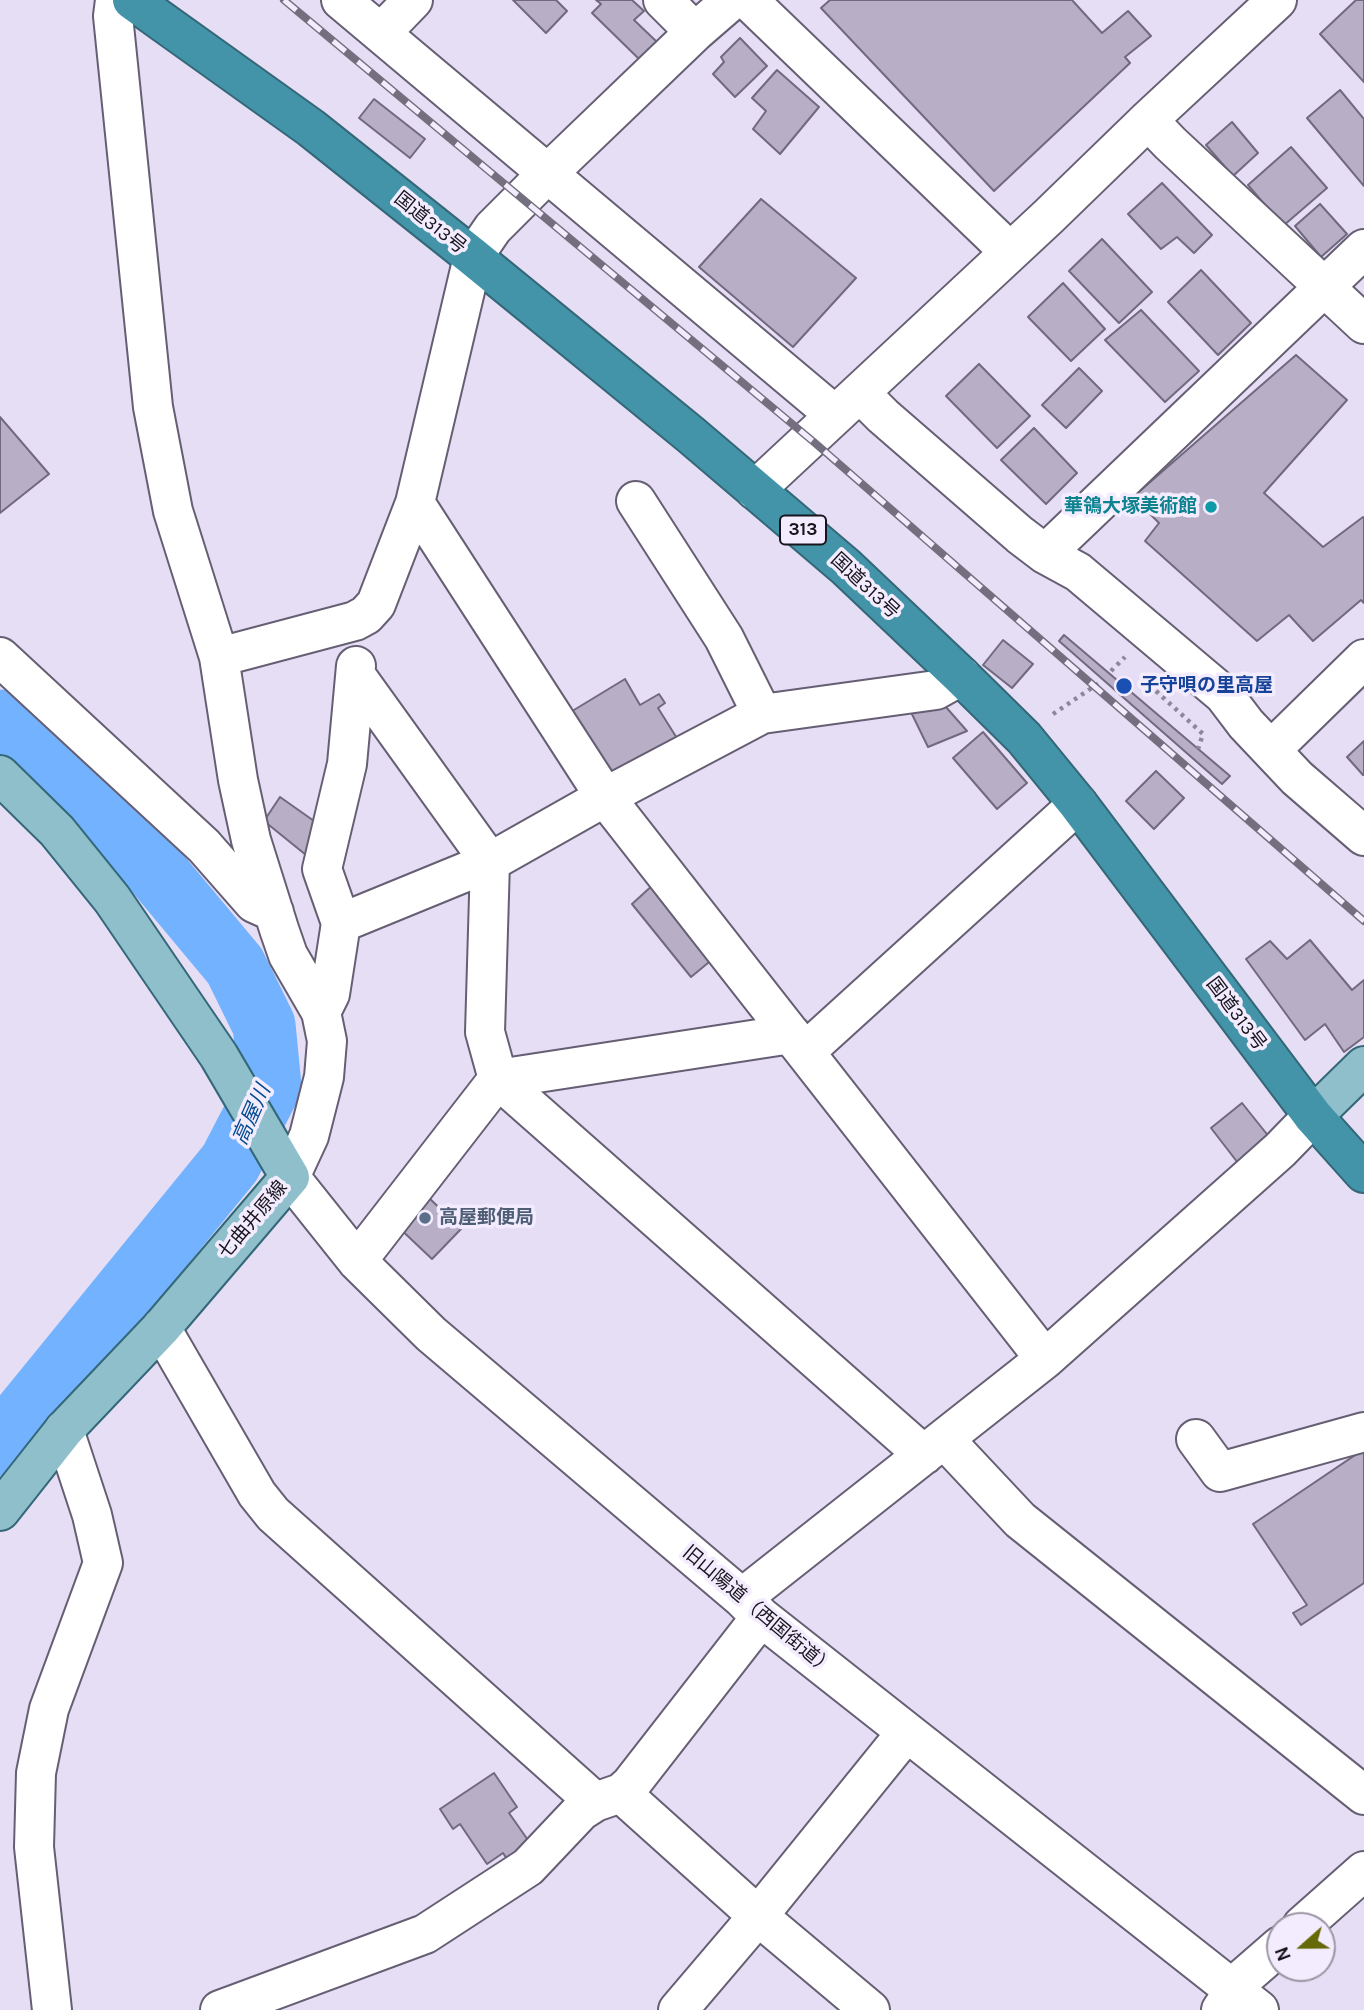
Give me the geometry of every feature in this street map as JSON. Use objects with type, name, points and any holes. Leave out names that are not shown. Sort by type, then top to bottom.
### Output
[{"type":"highway","name":"国道313号","points":[[132,0],[312,128],[473,257],[846,567],[961,676],[1024,738],[1078,804],[1313,1116],[1364,1173]]},
{"type":"main road","name":"七曲井原線","points":[[0,775],[57,831],[113,899],[219,1056],[285,1170],[161,1328],[64,1430],[0,1511]]},
{"type":"main road","points":[[1313,1116],[1364,1066]]},
{"type":"street","points":[[115,0],[113,16],[153,407],[173,511],[219,657],[238,780],[251,840],[288,955],[321,1012],[327,1041],[324,1077],[309,1136],[285,1170]]},
{"type":"street","points":[[341,0],[548,173],[848,404],[883,416],[1020,535],[1045,554],[1078,572],[1224,695],[1297,778],[1364,836]]},
{"type":"street","points":[[382,32],[413,0]]},
{"type":"street","points":[[663,0],[695,32]]},
{"type":"street","points":[[219,657],[355,621],[366,615],[376,604],[415,503],[473,257],[493,228],[548,173],[732,0]]},
{"type":"street","points":[[748,0],[1010,252]]},
{"type":"street","points":[[755,490],[1277,0]]},
{"type":"street","points":[[1148,120],[1364,324]]},
{"type":"street","points":[[1045,554],[1364,249]]},
{"type":"street","points":[[636,501],[724,639],[762,714]]},
{"type":"street","points":[[415,503],[605,797],[1045,1359]]},
{"type":"street","points":[[321,1012],[330,994],[341,923],[322,869],[347,764],[357,677],[355,621]]},
{"type":"street","points":[[0,657],[204,846],[254,902],[274,912]]},
{"type":"street","points":[[1272,749],[1364,659]]},
{"type":"street","points":[[341,923],[490,862],[605,797],[762,714],[936,690],[961,676]]},
{"type":"street","points":[[357,677],[490,862],[485,1032],[498,1079],[1020,1520],[1364,1795]]},
{"type":"street","points":[[357,1261],[498,1079],[798,1042],[1078,804]]},
{"type":"street","points":[[220,2010],[425,1934],[528,1867],[581,1811],[631,1784],[751,1607],[934,1447],[1045,1359],[1280,1150],[1313,1116]]},
{"type":"street","name":"旧山陽道（西国街道）","points":[[285,1170],[357,1261],[431,1334],[751,1607],[1238,2004]]},
{"type":"street","points":[[161,1328],[257,1494],[273,1514],[608,1798],[758,1916],[870,2010]]},
{"type":"street","points":[[52,2010],[33,1847],[36,1773],[49,1709],[103,1563],[92,1515],[64,1430]]},
{"type":"street","points":[[1196,1439],[1220,1472],[1364,1432]]},
{"type":"street","points":[[678,2010],[906,1733]]},
{"type":"street","points":[[1318,1912],[1364,1871]]},
{"type":"street","points":[[1238,2004],[1242,1979],[1266,1958]]},
{"type":"path","points":[[1111,671],[1128,654]]},
{"type":"path","points":[[1048,718],[1099,683]]},
{"type":"path","points":[[1153,688],[1203,734],[1198,749]]},
{"type":"building","points":[[513,0],[556,0],[567,11],[546,33]]},
{"type":"building","points":[[596,0],[632,0],[644,11],[634,20],[657,42],[639,59],[592,13],[601,4]]},
{"type":"building","points":[[830,0],[1072,0],[1102,33],[1128,11],[1151,36],[1125,57],[1130,63],[994,191],[821,8]]},
{"type":"building","points":[[1356,0],[1364,0],[1364,82],[1320,34]]},
{"type":"building","points":[[740,38],[767,66],[735,97],[713,74],[724,62],[721,57]]},
{"type":"building","points":[[777,70],[819,107],[780,154],[753,129],[766,111],[752,98]]},
{"type":"building","points":[[1340,90],[1364,119],[1364,186],[1307,118]]},
{"type":"building","points":[[374,99],[425,139],[410,158],[359,118]]},
{"type":"building","points":[[1232,122],[1258,153],[1233,176],[1206,145]]},
{"type":"building","points":[[1291,147],[1327,188],[1283,226],[1248,185]]},
{"type":"building","points":[[1162,183],[1212,235],[1194,253],[1177,237],[1161,249],[1128,214]]},
{"type":"building","points":[[761,199],[856,278],[793,347],[699,267]]},
{"type":"building","points":[[1320,204],[1347,234],[1321,257],[1295,226]]},
{"type":"building","points":[[1102,239],[1152,292],[1119,323],[1069,271]]},
{"type":"building","points":[[1201,270],[1251,323],[1218,355],[1168,302]]},
{"type":"building","points":[[1063,283],[1105,329],[1071,361],[1028,317]]},
{"type":"building","points":[[1141,310],[1199,371],[1165,402],[1105,340]]},
{"type":"building","name":"華鴒大塚美術館","points":[[1296,355],[1347,400],[1264,493],[1323,547],[1364,518],[1364,603],[1361,600],[1313,641],[1289,615],[1257,641],[1145,541],[1159,523],[1133,497]]},
{"type":"building","points":[[979,364],[1030,416],[997,448],[946,396]]},
{"type":"building","points":[[1079,368],[1102,391],[1066,428],[1042,405]]},
{"type":"building","points":[[0,417],[49,474],[0,513]]},
{"type":"building","points":[[1034,428],[1077,473],[1046,504],[1001,460]]},
{"type":"building","points":[[1064,635],[1230,776],[1222,784],[1059,641]]},
{"type":"building","points":[[1003,640],[1033,664],[1012,688],[983,665]]},
{"type":"building","points":[[625,679],[640,705],[659,694],[665,703],[658,708],[680,743],[612,784],[569,713]]},
{"type":"building","points":[[938,698],[967,731],[928,747],[908,706]]},
{"type":"building","points":[[983,732],[1027,783],[997,809],[953,758]]},
{"type":"building","points":[[1364,741],[1364,775],[1363,775],[1347,757]]},
{"type":"building","points":[[1156,771],[1184,798],[1154,829],[1126,801]]},
{"type":"building","points":[[280,797],[324,828],[306,855],[264,821]]},
{"type":"building","points":[[654,884],[714,958],[691,977],[632,904]]},
{"type":"building","points":[[1310,940],[1352,990],[1364,980],[1364,1037],[1344,1052],[1325,1024],[1305,1040],[1246,959],[1270,941],[1287,959]]},
{"type":"building","points":[[1242,1103],[1270,1138],[1238,1163],[1211,1128]]},
{"type":"building","points":[[423,1192],[461,1229],[432,1259],[394,1223]]},
{"type":"building","points":[[1364,1449],[1364,1583],[1301,1625],[1293,1613],[1307,1605],[1253,1524]]},
{"type":"building","points":[[494,1773],[517,1807],[509,1813],[530,1843],[507,1859],[503,1853],[487,1864],[460,1824],[453,1829],[440,1809]]},
{"type":"waterway","name":"高屋川","points":[[0,721],[120,828],[235,966],[264,1025],[270,1086],[230,1163],[0,1445]]},
{"type":"railway","points":[[284,0],[815,443],[1364,921]]},
{"type":"place","name":"華鴒大塚美術館","points":[[1211,507]]},
{"type":"place","name":"子守唄の里高屋","points":[[1124,686]]},
{"type":"place","name":"高屋郵便局","points":[[425,1218]]}]
